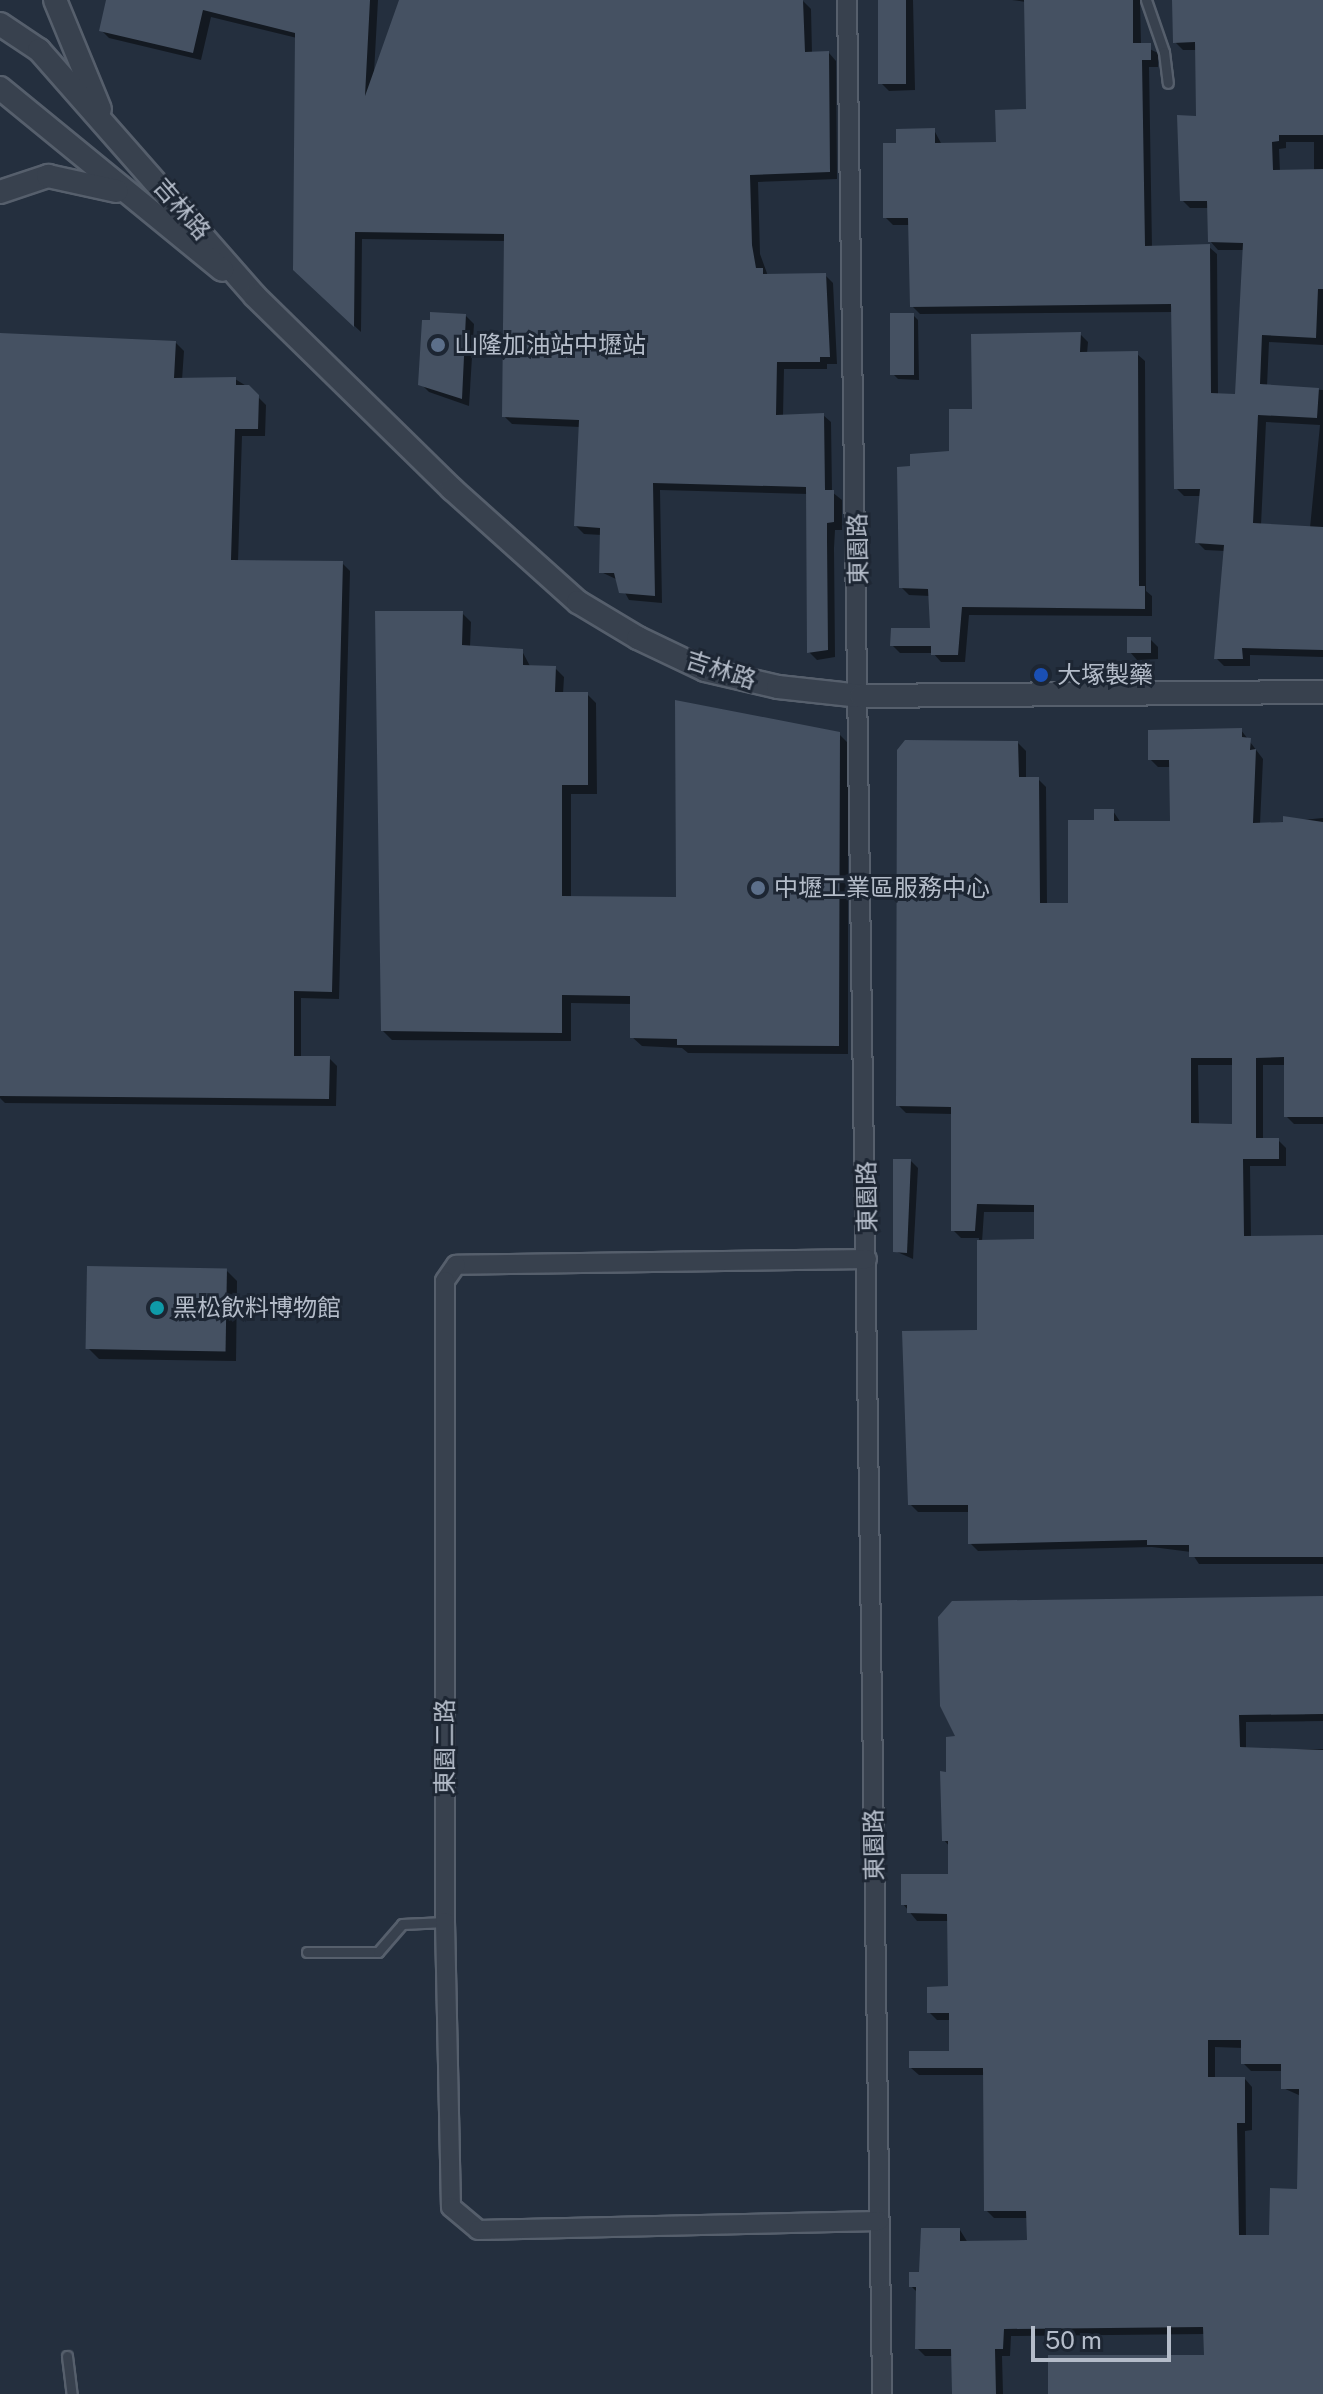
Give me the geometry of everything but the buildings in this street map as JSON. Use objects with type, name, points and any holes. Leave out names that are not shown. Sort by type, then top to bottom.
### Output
[{"type":"street","points":[[55,0],[106,125]]},
{"type":"street","name":"東園路","points":[[847,0],[861,696],[882,2394]]},
{"type":"street","name":"吉林路","points":[[0,24],[39,50],[255,296],[452,489],[578,602],[705,670],[778,687],[861,696],[1323,692]]},
{"type":"street","name":"吉林路","points":[[0,88],[255,296]]},
{"type":"street","points":[[0,192],[48,176],[125,193]]},
{"type":"street","name":"東園二路","points":[[867,1259],[456,1265],[445,1281],[445,1922],[451,2207],[478,2230],[879,2221]]},
{"type":"lane","points":[[1146,0],[1168,83]]},
{"type":"lane","points":[[307,1952],[378,1952],[402,1924],[445,1922]]},
{"type":"lane","points":[[67,2356],[72,2394]]},
{"type":"place","name":"山隆加油站中壢站","points":[[438,345]]},
{"type":"place","name":"大塚製藥","points":[[1041,675]]},
{"type":"place","name":"中壢工業區服務中心","points":[[758,888]]},
{"type":"place","name":"黑松飲料博物館","points":[[157,1308]]}]
